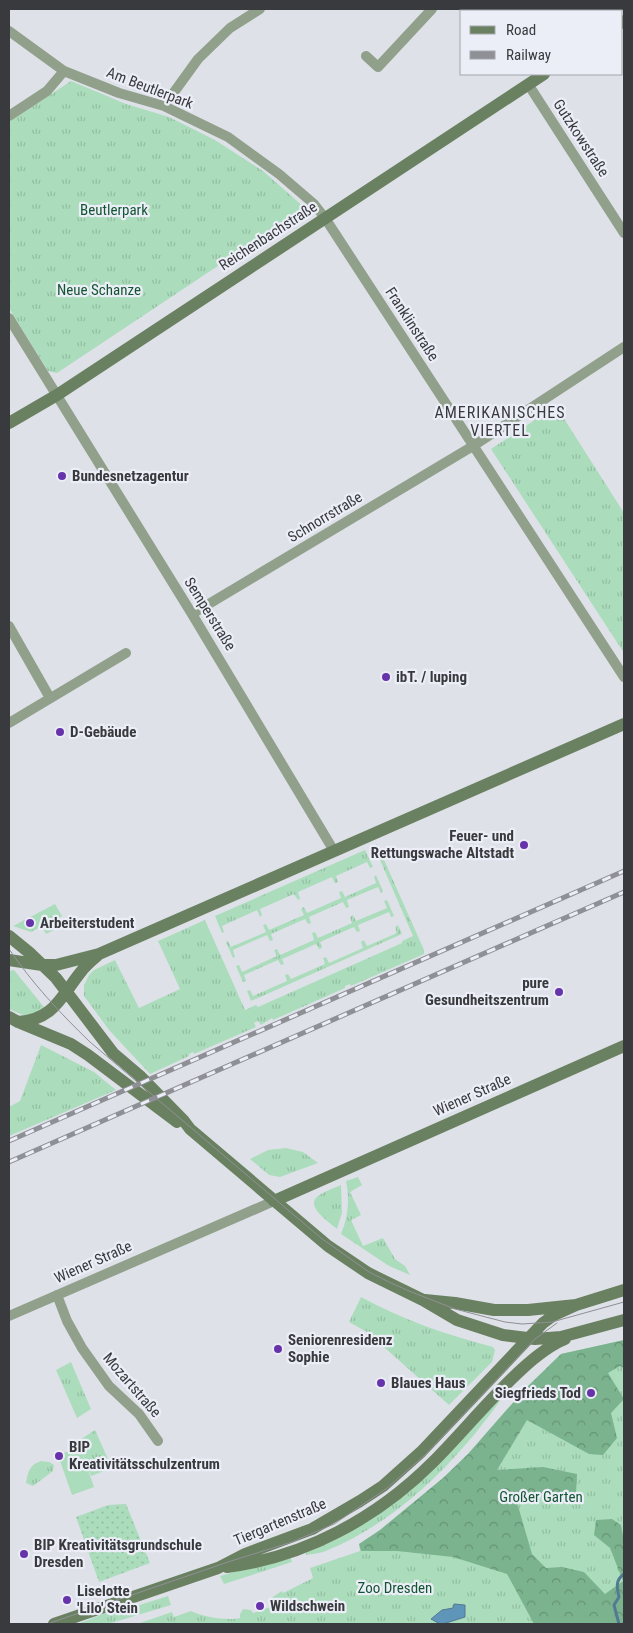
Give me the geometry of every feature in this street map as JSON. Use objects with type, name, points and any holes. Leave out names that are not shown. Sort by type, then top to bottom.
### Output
[{"type":"main road","name":"Reichenbachstraße","points":[[9,423],[58,395],[535,78]]},
{"type":"main road","points":[[9,960],[56,965],[99,954],[624,724]]},
{"type":"main road","points":[[9,936],[56,978],[114,1053],[140,1076],[190,1129],[320,1240],[368,1273],[423,1300],[457,1320],[497,1333],[529,1339],[552,1338],[584,1332],[624,1320]]},
{"type":"main road","points":[[12,1021],[28,1022],[42,1016],[67,993],[80,972],[99,954]]},
{"type":"main road","points":[[12,1021],[71,1044],[180,1125],[190,1129]]},
{"type":"main road","name":"Wiener Straße","points":[[274,1201],[624,1046]]},
{"type":"main road","points":[[423,1300],[507,1311],[576,1304],[624,1290]]},
{"type":"main road","name":"Tiergartenstraße","points":[[54,1624],[218,1568],[246,1554],[312,1529],[345,1511],[383,1486],[422,1452],[544,1323],[554,1315],[576,1304]]},
{"type":"main road","name":"Tiergartenstraße","points":[[218,1568],[246,1564],[295,1551],[325,1539],[354,1524],[412,1482],[458,1437],[517,1373],[536,1356],[556,1343],[584,1332]]},
{"type":"street","points":[[164,106],[198,59],[230,28],[260,9]]},
{"type":"street","points":[[366,56],[378,67],[432,9]]},
{"type":"street","name":"Am Beutlerpark","points":[[9,30],[64,70],[119,93],[164,106],[228,137],[280,174],[314,204],[325,218]]},
{"type":"street","points":[[9,116],[47,91],[64,70]]},
{"type":"street","name":"Gutzkowstraße","points":[[535,78],[624,233]]},
{"type":"street","name":"Franklinstraße","points":[[325,218],[624,677]]},
{"type":"street","points":[[9,318],[58,395]]},
{"type":"street","name":"Schnorrstraße","points":[[192,614],[473,446],[624,347]]},
{"type":"street","name":"Semperstraße","points":[[58,395],[334,851]]},
{"type":"street","points":[[9,626],[50,698]]},
{"type":"street","points":[[9,723],[126,653]]},
{"type":"street","name":"Wiener Straße","points":[[9,1316],[274,1201]]},
{"type":"street","name":"Mozartstraße","points":[[57,1295],[67,1321],[82,1348],[109,1386],[139,1414],[158,1441]]},
{"type":"green space","name":"Beutlerpark","points":[[71,81],[126,104],[169,117],[215,140],[263,171],[305,208],[57,373],[48,371],[9,308],[9,122]]},
{"type":"green space","points":[[556,406],[624,513],[624,653],[491,449]]},
{"type":"green space","points":[[377,844],[424,950],[424,954],[351,986],[350,984],[345,986],[345,988],[273,1020],[272,1018],[261,1025],[258,1021],[254,1023],[256,1027],[194,1054],[193,1052],[189,1056],[150,1074],[109,1030],[84,996],[84,985],[89,975],[94,970],[115,960],[139,1008],[180,989],[158,941],[205,920],[245,1010],[256,1005],[258,1007],[402,943],[402,941],[413,936],[374,846]]},
{"type":"green space","points":[[365,850],[373,867],[370,868],[367,862],[336,876],[338,882],[335,883],[332,877],[298,892],[300,899],[298,900],[294,894],[260,909],[262,915],[260,917],[257,910],[222,926],[224,932],[222,933],[215,916]]},
{"type":"green space","points":[[376,875],[383,891],[381,893],[378,887],[347,900],[349,907],[346,908],[343,902],[309,917],[311,923],[308,924],[305,919],[271,934],[273,940],[270,941],[267,935],[233,950],[235,957],[233,958],[226,942],[228,941],[231,947],[266,932],[263,925],[266,924],[269,930],[304,915],[301,909],[304,907],[307,913],[341,898],[339,892],[342,891],[345,897],[376,883],[374,877]]},
{"type":"green space","points":[[387,900],[394,916],[391,917],[389,912],[358,925],[360,931],[357,932],[354,927],[320,942],[322,948],[319,949],[316,944],[282,959],[284,964],[281,965],[278,960],[244,975],[246,981],[243,982],[236,966],[239,965],[242,972],[277,956],[274,950],[277,949],[280,955],[314,940],[312,933],[315,932],[318,938],[352,923],[350,917],[353,915],[356,921],[387,908],[384,901]]},
{"type":"green space","points":[[55,904],[62,916],[54,921],[58,928],[46,934],[42,926],[31,932],[13,926]]},
{"type":"green space","points":[[398,925],[402,934],[251,1001],[247,991],[250,990],[253,996],[287,981],[285,975],[288,974],[291,979],[325,964],[323,958],[326,957],[329,963],[363,948],[361,942],[364,940],[367,946],[397,933],[395,927]]},
{"type":"green space","points":[[14,970],[44,1007],[39,1011],[25,1016],[9,1009],[9,971]]},
{"type":"green space","points":[[41,1045],[94,1072],[116,1090],[9,1136],[9,1107],[20,1101]]},
{"type":"green space","points":[[286,1148],[303,1152],[318,1163],[280,1177],[269,1175],[250,1159],[268,1150]]},
{"type":"green space","points":[[358,1177],[362,1185],[350,1192],[361,1215],[351,1220],[363,1246],[383,1238],[395,1259],[405,1266],[410,1275],[389,1266],[341,1234],[348,1208],[346,1181]]},
{"type":"green space","points":[[341,1185],[342,1213],[337,1229],[320,1215],[314,1206],[314,1202],[321,1194]]},
{"type":"green space","points":[[361,1297],[393,1313],[426,1326],[493,1347],[495,1350],[492,1362],[449,1405],[367,1332],[349,1322]]},
{"type":"green space","name":"Großer Garten","points":[[624,1340],[624,1624],[137,1624],[172,1612],[174,1617],[191,1611],[216,1618],[235,1619],[240,1618],[243,1609],[251,1610],[253,1613],[270,1607],[270,1600],[274,1596],[313,1578],[310,1568],[360,1551],[359,1544],[380,1530],[443,1478],[468,1454],[525,1389],[561,1354]]},
{"type":"green space","name":"Großer Garten","points":[[624,1340],[624,1368],[620,1366],[608,1373],[624,1399],[611,1413],[617,1438],[603,1455],[589,1454],[527,1420],[497,1470],[543,1467],[577,1474],[576,1494],[516,1499],[532,1554],[546,1568],[562,1567],[584,1572],[605,1594],[623,1581],[610,1548],[594,1535],[596,1520],[612,1519],[621,1525],[624,1541],[624,1624],[534,1624],[507,1574],[453,1557],[397,1551],[361,1551],[359,1544],[380,1530],[443,1478],[468,1454],[525,1389],[561,1354]]},
{"type":"green space","points":[[71,1362],[91,1409],[77,1418],[56,1370]]},
{"type":"green space","points":[[505,1394],[488,1418],[449,1463],[404,1504],[380,1522],[355,1537],[326,1551],[306,1555],[306,1550],[341,1537]]},
{"type":"green space","points":[[95,1430],[112,1468],[91,1476],[78,1441]]},
{"type":"green space","points":[[80,1447],[94,1487],[72,1495],[58,1455]]},
{"type":"green space","points":[[41,1461],[54,1465],[53,1471],[33,1486],[26,1483],[30,1469]]},
{"type":"green space","points":[[126,1504],[150,1563],[99,1582],[76,1517],[108,1505]]},
{"type":"green space","points":[[290,1556],[292,1562],[224,1584],[220,1576]]},
{"type":"green space","points":[[168,1596],[171,1605],[108,1624],[78,1624],[126,1605],[130,1608]]},
{"type":"water","points":[[454,1604],[465,1605],[465,1617],[443,1624],[431,1619],[442,1610],[453,1608]]},
{"type":"waterway","points":[[619,1624],[614,1605],[619,1597],[618,1582],[624,1574]]},
{"type":"tram line","points":[[9,949],[47,997],[90,1042],[321,1238],[369,1272],[409,1291],[455,1309],[505,1322],[522,1324],[552,1322],[624,1302]]},
{"type":"tram line","points":[[47,1624],[292,1542],[334,1524],[386,1489],[425,1455],[535,1339],[557,1323]]},
{"type":"railway","points":[[9,1141],[624,871]]},
{"type":"railway","points":[[9,1162],[624,892]]},
{"type":"place","name":"Bundesnetzagentur","points":[[62,476]]},
{"type":"place","name":"ibT. / luping","points":[[386,677]]},
{"type":"place","name":"D-Gebäude","points":[[60,732]]},
{"type":"place","name":"Feuer- und Rettungswache Altstadt","points":[[524,845]]},
{"type":"place","name":"Arbeiterstudent","points":[[30,923]]},
{"type":"place","name":"pure Gesundheitszentrum","points":[[559,992]]},
{"type":"place","name":"Seniorenresidenz Sophie","points":[[278,1349]]},
{"type":"place","name":"Blaues Haus","points":[[381,1383]]},
{"type":"place","name":"Siegfrieds Tod","points":[[591,1393]]},
{"type":"place","name":"BIP Kreativitätsschulzentrum","points":[[59,1456]]},
{"type":"place","name":"BIP Kreativitätsgrundschule Dresden","points":[[24,1554]]},
{"type":"place","name":"Liselotte 'Lilo' Stein","points":[[67,1600]]},
{"type":"place","name":"Wildschwein","points":[[260,1606]]},
{"type":"district","name":"AMERIKANISCHES VIERTEL","points":[[500,421]]},
{"type":"park label","name":"Neue Schanze","points":[[99,290]]},
{"type":"park label","name":"Zoo Dresden","points":[[395,1588]]}]
